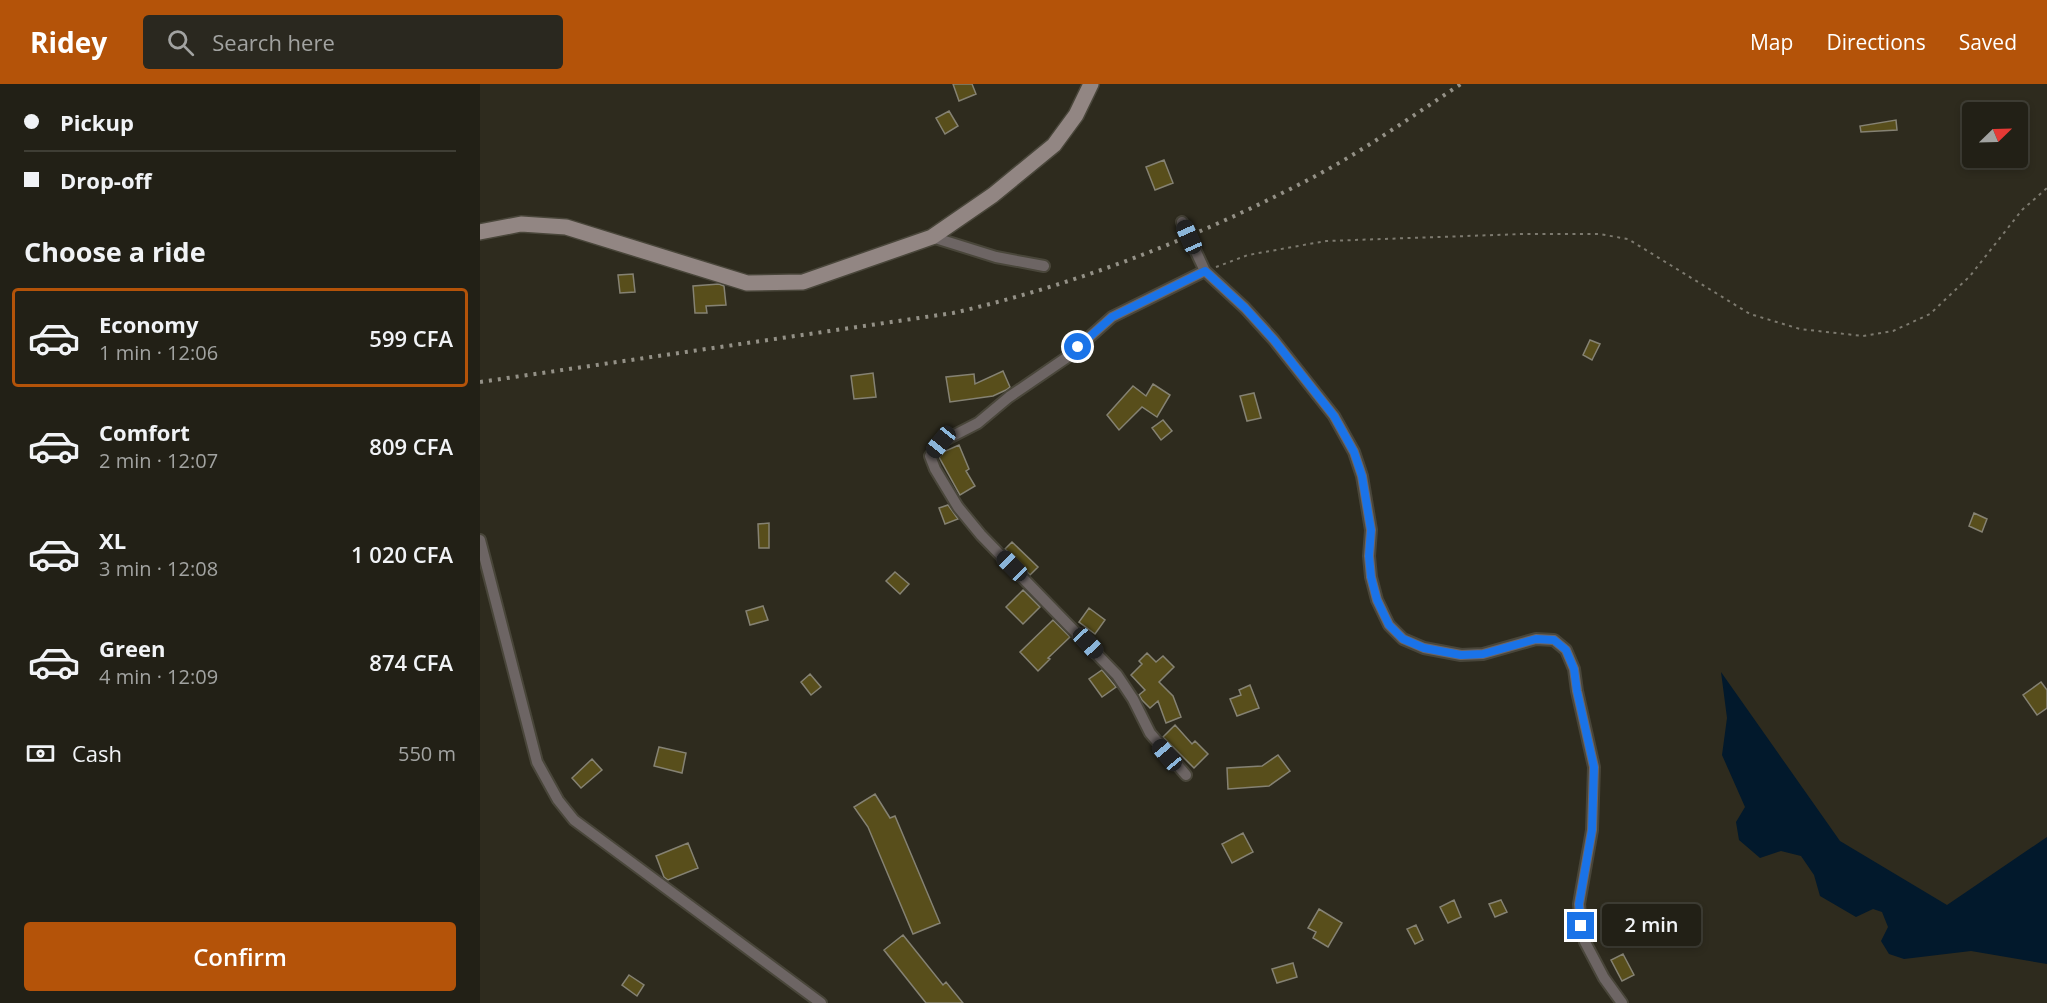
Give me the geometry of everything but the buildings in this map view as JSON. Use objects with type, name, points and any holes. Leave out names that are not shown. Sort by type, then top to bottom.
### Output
[{"type":"street","points":[[480,232],[520,224],[566,227],[747,283],[803,282],[932,237],[993,195],[1054,145],[1076,115],[1091,84]]},
{"type":"street","points":[[1182,222],[1205,271],[1245,308],[1274,340],[1334,416],[1354,452],[1362,476],[1371,530],[1369,556],[1371,577],[1377,600],[1389,625],[1403,639],[1424,648],[1461,655],[1483,654],[1536,639],[1554,640],[1566,650],[1574,669],[1594,767],[1592,830],[1579,904],[1581,926],[1584,942],[1604,978],[1622,1003]]},
{"type":"street","points":[[932,237],[996,256],[1044,266]]},
{"type":"street","points":[[1186,775],[1150,733],[1133,699],[1117,675],[981,535],[957,507],[934,469],[930,456],[941,442],[978,423],[1009,397],[1066,358],[1112,317],[1205,271]]},
{"type":"street","points":[[480,540],[534,753],[558,800],[574,820],[821,1003]]},
{"type":"path","points":[[1205,271],[1248,255],[1326,241],[1523,234],[1599,234],[1628,239],[1750,314],[1800,329],[1863,336],[1893,331],[1930,314],[1970,276],[2022,210],[2047,188]]},
{"type":"water","points":[[1721,672],[1840,841],[1947,905],[2047,837],[2047,964],[1971,951],[1904,959],[1889,954],[1881,941],[1888,927],[1882,912],[1873,909],[1856,917],[1820,896],[1814,875],[1801,856],[1781,851],[1760,858],[1739,840],[1736,822],[1745,807],[1722,755],[1727,718]]},
{"type":"railway","points":[[480,382],[953,313],[1043,289],[1132,259],[1260,204],[1343,160],[1461,84]]},
{"type":"route","points":[[1078,347],[1112,317],[1205,271],[1245,308],[1274,340],[1334,416],[1354,452],[1362,476],[1371,530],[1369,556],[1371,577],[1377,600],[1389,625],[1403,639],[1424,648],[1446,650],[1461,655],[1483,654],[1536,639],[1554,640],[1566,650],[1574,669],[1594,767],[1592,830],[1579,904],[1581,926]]}]
